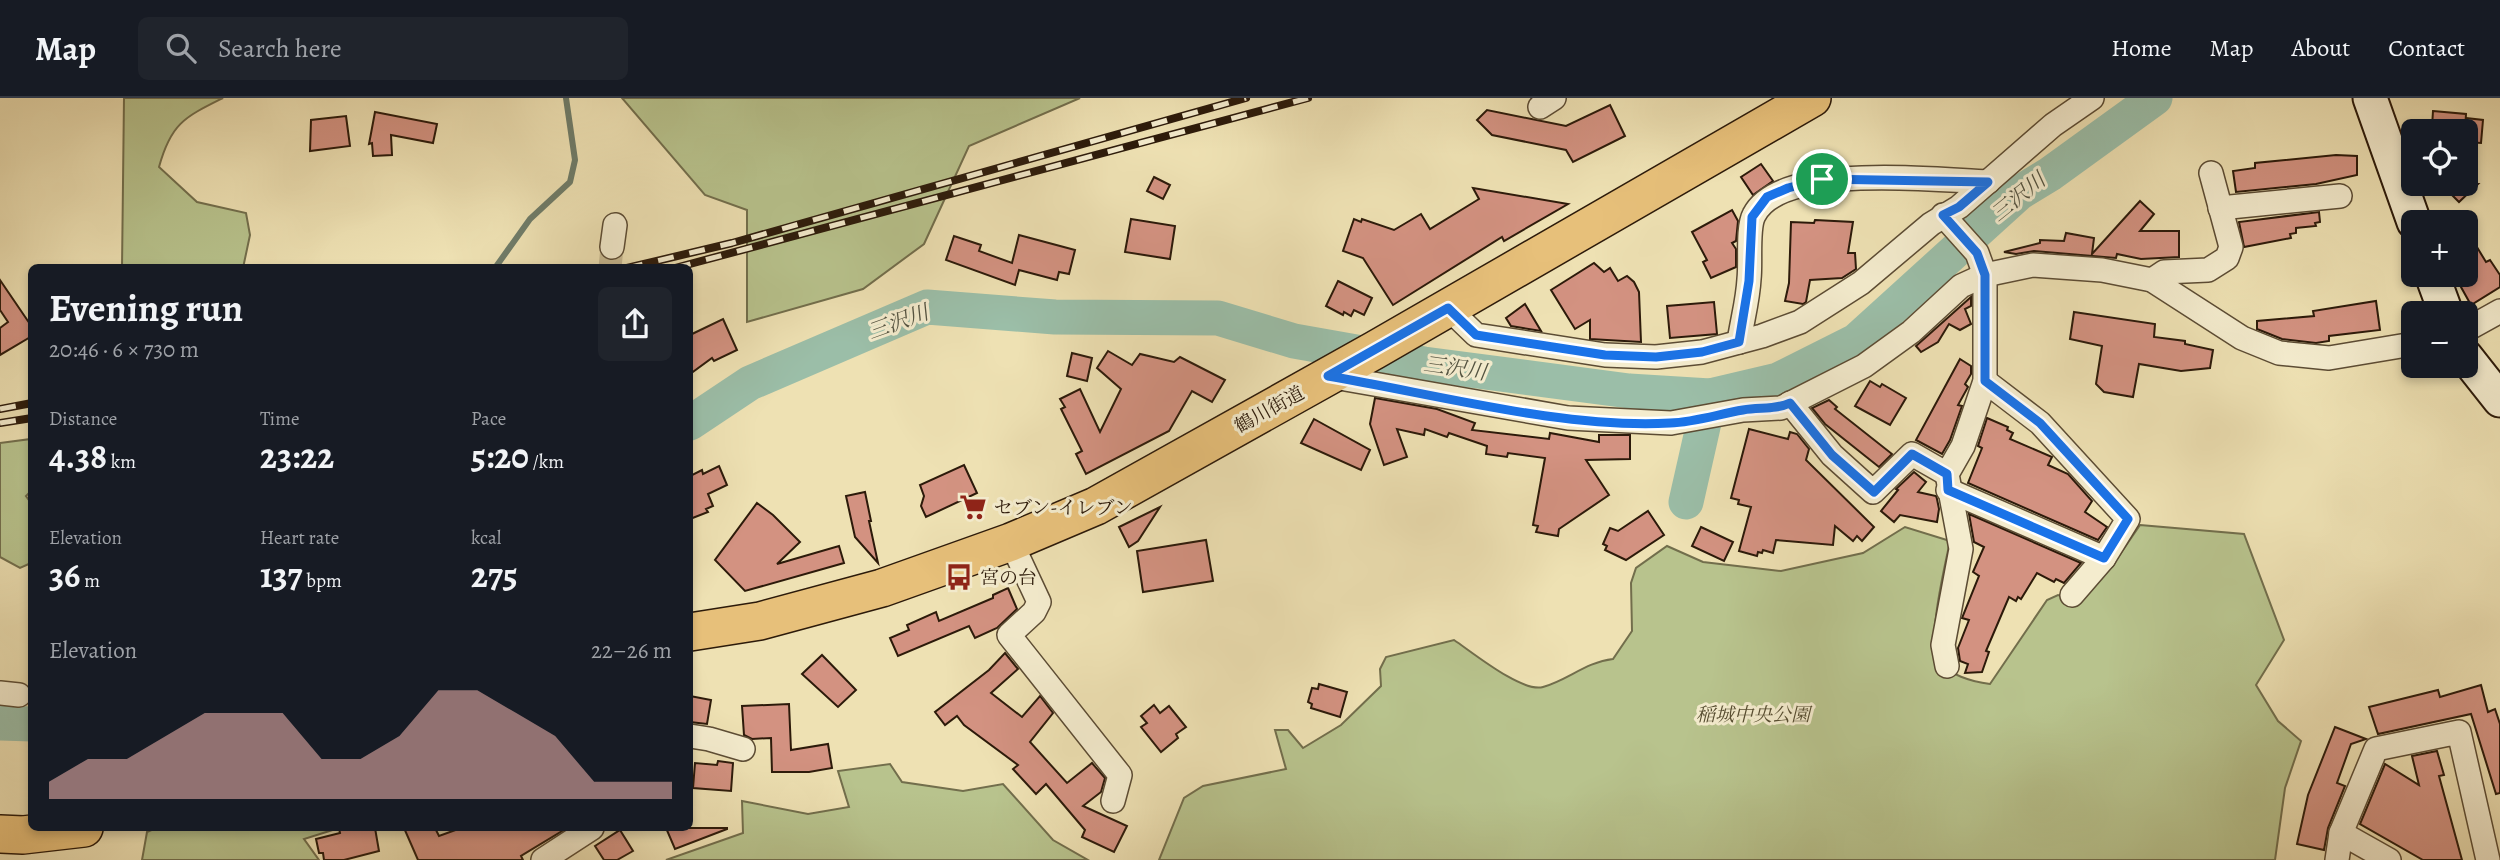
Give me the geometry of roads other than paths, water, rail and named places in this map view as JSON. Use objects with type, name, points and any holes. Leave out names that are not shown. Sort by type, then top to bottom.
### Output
[{"type":"main road","name":"鶴川街道","points":[[693,632],[760,621],[882,588],[1010,542],[1096,506],[1375,350],[1812,98]]},
{"type":"main road","points":[[0,834],[23,835],[58,831]]},
{"type":"street","points":[[1448,308],[1476,335],[1605,355],[1656,357],[1702,352],[1762,336],[1810,316],[1948,221],[1959,207],[2053,125],[2092,98]]},
{"type":"street","points":[[2370,98],[2410,210]]},
{"type":"street","points":[[2152,280],[2164,272],[2207,270],[2227,258],[2231,247],[2211,173]]},
{"type":"street","points":[[1739,342],[1749,281],[1752,217],[1767,197],[1822,179],[1988,182]]},
{"type":"street","points":[[2220,208],[2340,196]]},
{"type":"street","points":[[1947,666],[1942,645],[1961,549],[1961,537],[1948,482],[1985,381],[1985,275],[1977,253],[1948,221]]},
{"type":"street","points":[[1328,376],[1568,418],[1679,422],[1734,412],[1781,408],[1864,366],[1910,332],[1961,286],[1985,275],[2033,265],[2102,270],[2152,280],[2242,338],[2279,353],[2329,358],[2401,346]]},
{"type":"street","points":[[2478,323],[2500,311]]},
{"type":"street","points":[[2478,372],[2500,400]]},
{"type":"street","points":[[1985,381],[2040,423],[2128,519],[2104,558],[2072,595]]},
{"type":"street","points":[[1790,403],[1832,455],[1874,492],[1912,454],[1948,482],[2104,558]]},
{"type":"street","points":[[1010,542],[1039,602],[1034,612],[1009,635],[1120,775],[1113,802]]},
{"type":"street","points":[[2337,860],[2341,833],[2376,749],[2459,732],[2488,860]]},
{"type":"street","points":[[693,736],[709,738],[743,749]]},
{"type":"street","points":[[543,860],[588,831]]},
{"type":"street","points":[[2341,833],[2389,860]]},
{"type":"waterway","points":[[498,264],[530,219],[570,182],[575,160],[566,98]]},
{"type":"waterway","name":"三沢川","points":[[693,421],[750,383],[927,307],[1055,317],[1218,318],[1294,341],[1424,364],[1629,391],[1710,396],[1778,380],[1856,341],[2019,193],[2050,174],[2155,98]]},
{"type":"waterway","points":[[1686,502],[1710,396]]},
{"type":"waterway","name":"三沢川","points":[[0,723],[28,724]]},
{"type":"tunnel","points":[[610,264],[612,247]]},
{"type":"railway","points":[[644,264],[732,243],[1246,98]]},
{"type":"railway","points":[[690,264],[1308,98]]},
{"type":"railway","points":[[0,409],[28,404]]},
{"type":"railway","points":[[0,423],[28,419]]},
{"type":"place","name":"セブン-イレブン","points":[[973,507]]},
{"type":"place","name":"宮の台","points":[[959,577]]},
{"type":"park label","name":"稲城中央公園","points":[[1753,714]]}]
